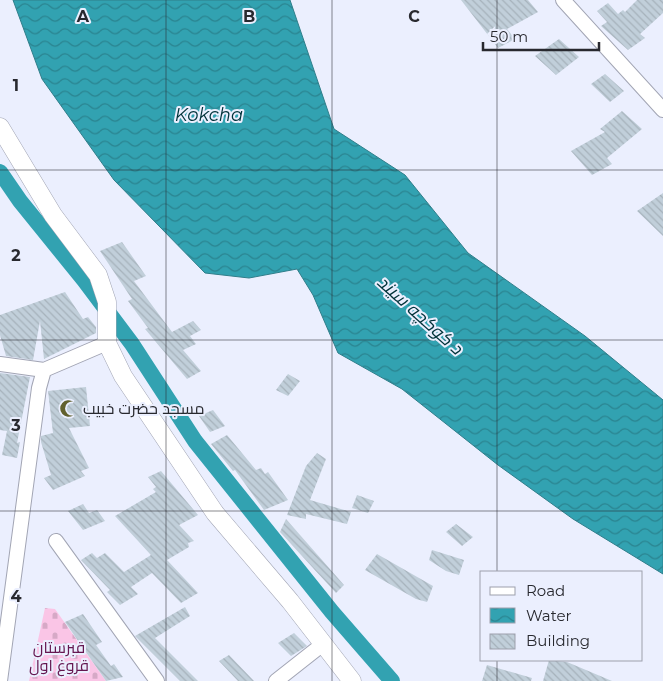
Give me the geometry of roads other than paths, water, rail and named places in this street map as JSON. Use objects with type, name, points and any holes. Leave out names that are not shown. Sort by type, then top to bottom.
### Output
[{"type":"street","points":[[563,0],[663,110]]},
{"type":"street","points":[[0,127],[53,215],[98,276],[107,302],[107,343],[123,376],[215,513],[352,681]]},
{"type":"street","points":[[0,363],[44,370],[107,343]]},
{"type":"street","points":[[0,681],[39,388],[44,370]]},
{"type":"street","points":[[56,541],[157,681]]},
{"type":"street","points":[[276,681],[323,644]]},
{"type":"water","name":"Kokcha","points":[[13,0],[290,0],[334,129],[405,175],[468,253],[585,336],[663,400],[663,574],[573,519],[498,465],[402,389],[338,353],[313,295],[297,269],[249,278],[205,273],[114,180],[42,79]]},
{"type":"waterway","points":[[0,172],[20,201],[84,280],[132,344],[195,441],[332,612],[392,681]]},
{"type":"place","name":"مسجد حضرت خبیب","points":[[69,408]]},
{"type":"water label","name":"د کوکچه سیند","points":[[420,315]]},
{"type":"park label","name":"قبرستان قروغ اول","points":[[59,656]]}]
